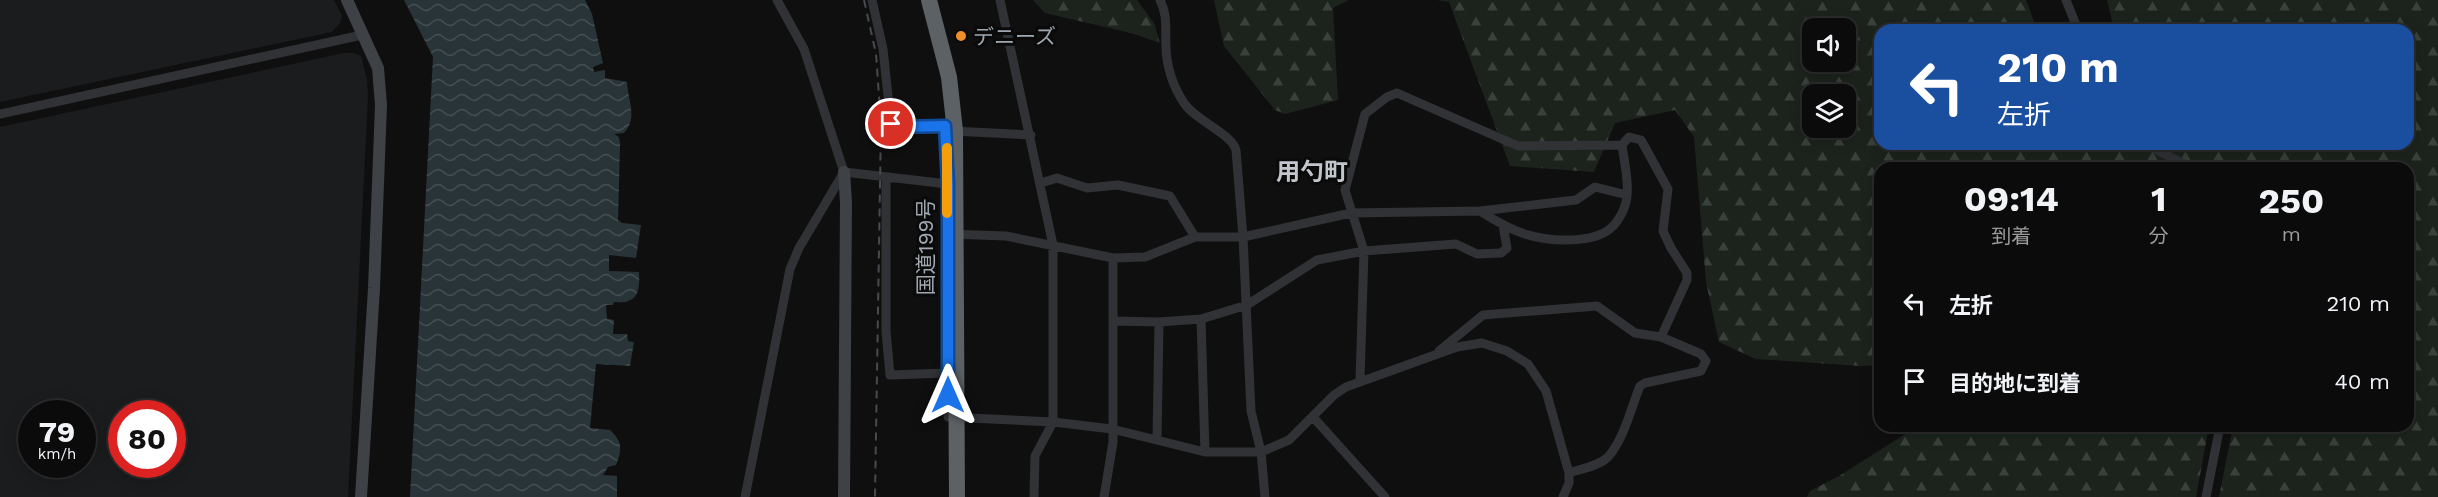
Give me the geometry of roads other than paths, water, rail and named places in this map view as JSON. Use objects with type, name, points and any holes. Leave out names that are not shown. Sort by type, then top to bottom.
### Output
[{"type":"highway","name":"国道199号","points":[[920,0],[933,40],[949,130],[952,417],[948,497]]},
{"type":"highway","name":"国道199号","points":[[929,0],[949,78],[948,184],[951,234],[947,373],[957,497]]},
{"type":"street","points":[[347,0],[378,68],[381,105],[374,288],[361,497]]},
{"type":"street","points":[[777,0],[804,49],[844,172],[846,202],[844,497]]},
{"type":"street","points":[[872,0],[884,49],[891,124],[896,127],[1031,135]]},
{"type":"street","points":[[1000,0],[1053,244],[1053,422],[1035,456],[1034,497]]},
{"type":"street","points":[[1160,0],[1166,11],[1169,69],[1184,104],[1235,146],[1243,237],[1251,411],[1261,452],[1265,497]]},
{"type":"street","points":[[2066,0],[2076,24]]},
{"type":"street","points":[[0,114],[362,35]]},
{"type":"street","points":[[1360,380],[1364,251],[1345,190],[1361,121],[1365,114],[1387,97],[1397,93],[1518,146],[1622,145]]},
{"type":"street","points":[[1480,211],[1503,225],[1544,239],[1558,241],[1607,232],[1618,219],[1628,195],[1622,145],[1629,137],[1641,140],[1668,189],[1663,231],[1687,273],[1687,280],[1661,337]]},
{"type":"street","points":[[2157,150],[2180,162]]},
{"type":"street","points":[[844,172],[948,184]]},
{"type":"street","points":[[745,497],[790,269],[799,248],[844,172]]},
{"type":"street","points":[[889,177],[886,182],[886,332],[890,375],[947,373]]},
{"type":"street","points":[[1041,183],[1057,178],[1087,188],[1118,185],[1170,196],[1195,237]]},
{"type":"street","points":[[951,234],[1006,236],[1113,258],[1145,257],[1195,237],[1243,237],[1351,213],[1480,211],[1576,200],[1595,187],[1628,195]]},
{"type":"street","points":[[1113,321],[1159,322],[1201,319],[1247,305],[1317,260],[1364,251],[1456,244],[1478,254],[1501,254],[1507,249],[1503,225]]},
{"type":"street","points":[[1104,497],[1113,442],[1113,258]]},
{"type":"street","points":[[1435,354],[1483,315],[1597,306],[1635,333],[1661,337],[1701,354],[1706,361],[1701,371],[1645,382],[1640,386],[1620,436],[1607,458],[1569,473]]},
{"type":"street","points":[[1201,319],[1205,452]]},
{"type":"street","points":[[1157,440],[1159,322]]},
{"type":"street","points":[[952,417],[1053,422],[1112,429],[1205,452],[1261,452],[1289,440],[1334,395],[1360,380],[1457,347],[1482,342],[1507,351],[1528,364],[1546,391],[1569,473],[1569,483],[1563,497]]},
{"type":"street","points":[[1314,417],[1384,497]]},
{"type":"street","points":[[2206,497],[2219,432]]},
{"type":"water","points":[[404,0],[585,0],[592,14],[603,63],[593,67],[594,72],[605,70],[605,78],[627,82],[631,121],[624,133],[614,134],[619,137],[620,144],[618,220],[622,223],[641,225],[636,258],[609,255],[609,271],[639,272],[639,286],[636,296],[632,299],[606,305],[607,319],[614,320],[613,334],[627,334],[628,341],[634,342],[630,366],[596,364],[590,428],[610,430],[619,442],[620,450],[616,465],[608,467],[603,475],[617,476],[617,497],[410,497],[433,57]]},
{"type":"railway","points":[[864,0],[876,54],[881,124],[875,497]]},
{"type":"place","name":"デニーズ","points":[[961,36]]},
{"type":"district","name":"用勺町","points":[[1312,172]]}]
